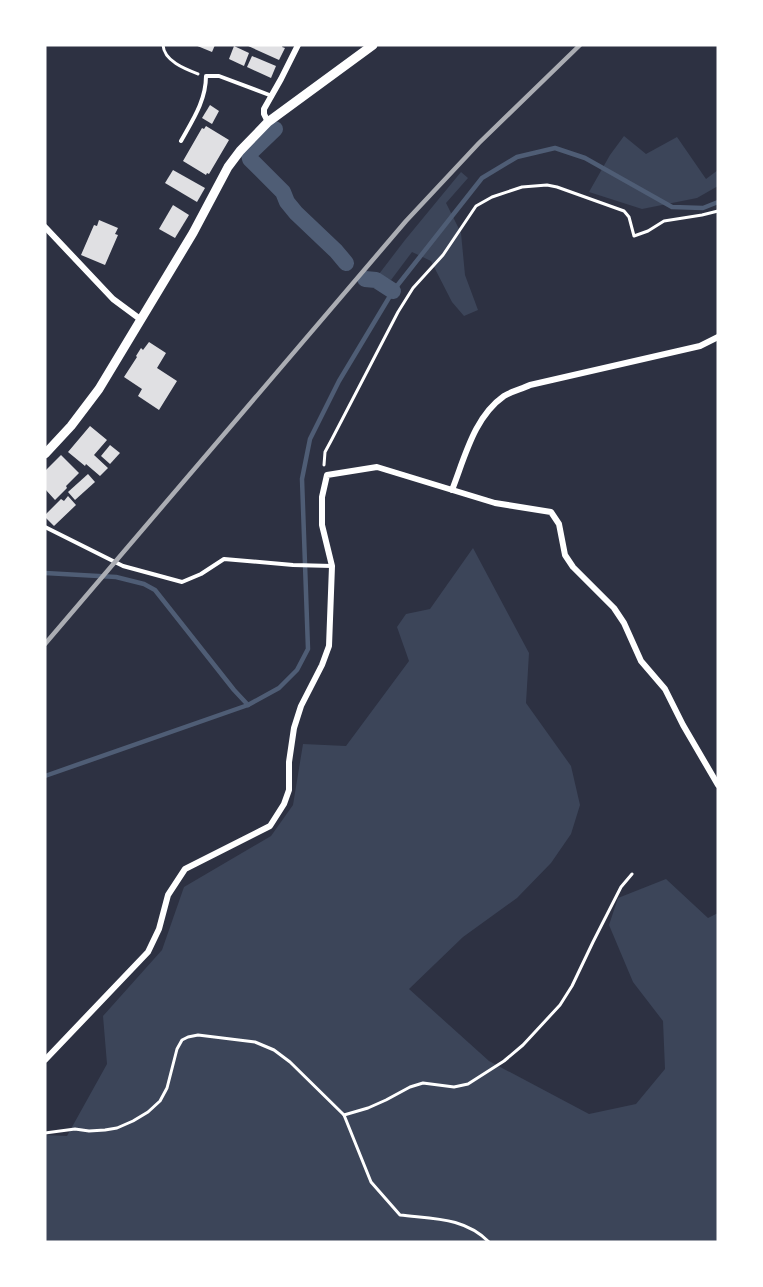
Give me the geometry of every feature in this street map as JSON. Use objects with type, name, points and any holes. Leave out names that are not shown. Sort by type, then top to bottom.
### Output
[{"type":"street","points":[[268,122],[264,109],[298,45]]},
{"type":"street","points":[[45,454],[71,426],[99,389],[193,233],[228,167],[240,151],[268,122],[373,45]]},
{"type":"street","points":[[45,227],[113,299],[140,320]]},
{"type":"street","points":[[452,490],[476,428],[489,409],[505,395],[530,385],[700,346],[718,337]]},
{"type":"street","points":[[45,1060],[148,951],[159,929],[168,896],[185,869],[270,826],[284,804],[289,790],[289,762],[294,728],[301,706],[329,646],[332,566],[322,525],[322,497],[327,475],[377,467],[495,502],[551,512],[559,524],[565,555],[573,567],[614,608],[624,623],[641,661],[665,689],[718,785]]},
{"type":"lane","points":[[181,141],[202,100],[206,76],[219,76],[272,96]]},
{"type":"lane","points":[[45,527],[123,566],[182,582],[201,574],[224,559],[332,566]]},
{"type":"path","points":[[163,45],[167,56],[176,64],[206,76]]},
{"type":"path","points":[[327,475],[324,466],[326,452],[398,312],[412,288],[443,255],[476,206],[484,200],[522,188],[547,185],[624,211],[629,217],[634,236],[664,221],[718,211]]},
{"type":"path","points":[[344,1115],[368,1108],[423,1083],[454,1087],[468,1084],[504,1061],[523,1045],[560,1005],[572,986],[621,887],[632,874]]},
{"type":"path","points":[[45,1133],[75,1129],[117,1128],[148,1112],[160,1101],[167,1088],[177,1048],[188,1036],[198,1035],[255,1042],[274,1050],[290,1062],[344,1115],[371,1182],[400,1215],[452,1221],[474,1229],[489,1242]]},
{"type":"shaded area","points":[[624,136],[646,154],[677,137],[706,179],[718,170],[718,186],[697,198],[642,209],[589,192],[610,155]]},
{"type":"shaded area","points":[[461,172],[468,178],[446,203],[461,233],[465,275],[478,310],[464,316],[452,302],[431,261],[412,252],[391,280],[379,274]]},
{"type":"shaded area","points":[[473,548],[529,653],[526,703],[571,766],[580,805],[571,834],[551,863],[517,898],[463,937],[409,989],[489,1061],[589,1114],[636,1104],[665,1069],[663,1021],[633,982],[609,925],[618,898],[666,879],[708,918],[718,913],[718,1242],[45,1242],[45,1135],[67,1136],[107,1064],[103,1016],[162,950],[184,887],[271,836],[293,805],[303,744],[346,746],[409,661],[397,627],[406,614],[430,609]]},
{"type":"building","points":[[195,45],[215,45],[212,52]]},
{"type":"building","points":[[246,45],[283,45],[282,47],[285,48],[279,60]]},
{"type":"building","points":[[234,46],[249,53],[244,66],[229,59]]},
{"type":"building","points":[[252,56],[276,66],[271,78],[247,67]]},
{"type":"building","points":[[210,105],[219,111],[212,124],[202,118]]},
{"type":"building","points":[[206,126],[229,140],[209,174],[206,175],[183,161],[202,128]]},
{"type":"building","points":[[173,170],[205,188],[197,202],[165,183]]},
{"type":"building","points":[[173,205],[189,215],[175,238],[159,229]]},
{"type":"building","points":[[99,220],[118,228],[115,234],[118,235],[105,265],[81,255],[94,225],[97,226]]},
{"type":"building","points":[[149,342],[166,353],[157,368],[177,381],[159,410],[138,396],[142,389],[124,377],[141,348],[143,350]]},
{"type":"building","points":[[90,426],[107,440],[94,455],[108,468],[100,476],[68,452]]},
{"type":"building","points":[[110,445],[120,453],[110,464],[101,456]]},
{"type":"building","points":[[61,455],[79,473],[55,500],[45,489],[45,471]]},
{"type":"building","points":[[88,474],[95,482],[75,500],[68,492]]},
{"type":"building","points":[[68,496],[76,505],[54,526],[45,515],[61,499],[64,501]]},
{"type":"waterway","points":[[275,129],[249,154],[250,159],[283,192],[287,202],[296,213],[346,263]]},
{"type":"waterway","points":[[45,776],[248,705],[279,688],[297,670],[308,649],[302,479],[310,439],[339,381],[393,291],[482,178],[517,157],[555,148],[585,158],[672,207],[703,208],[718,202]]},
{"type":"waterway","points":[[365,279],[376,280],[393,291]]},
{"type":"waterway","points":[[45,573],[116,577],[144,584],[155,590],[248,705]]},
{"type":"railway","points":[[45,644],[406,221],[479,143],[580,45]]}]
